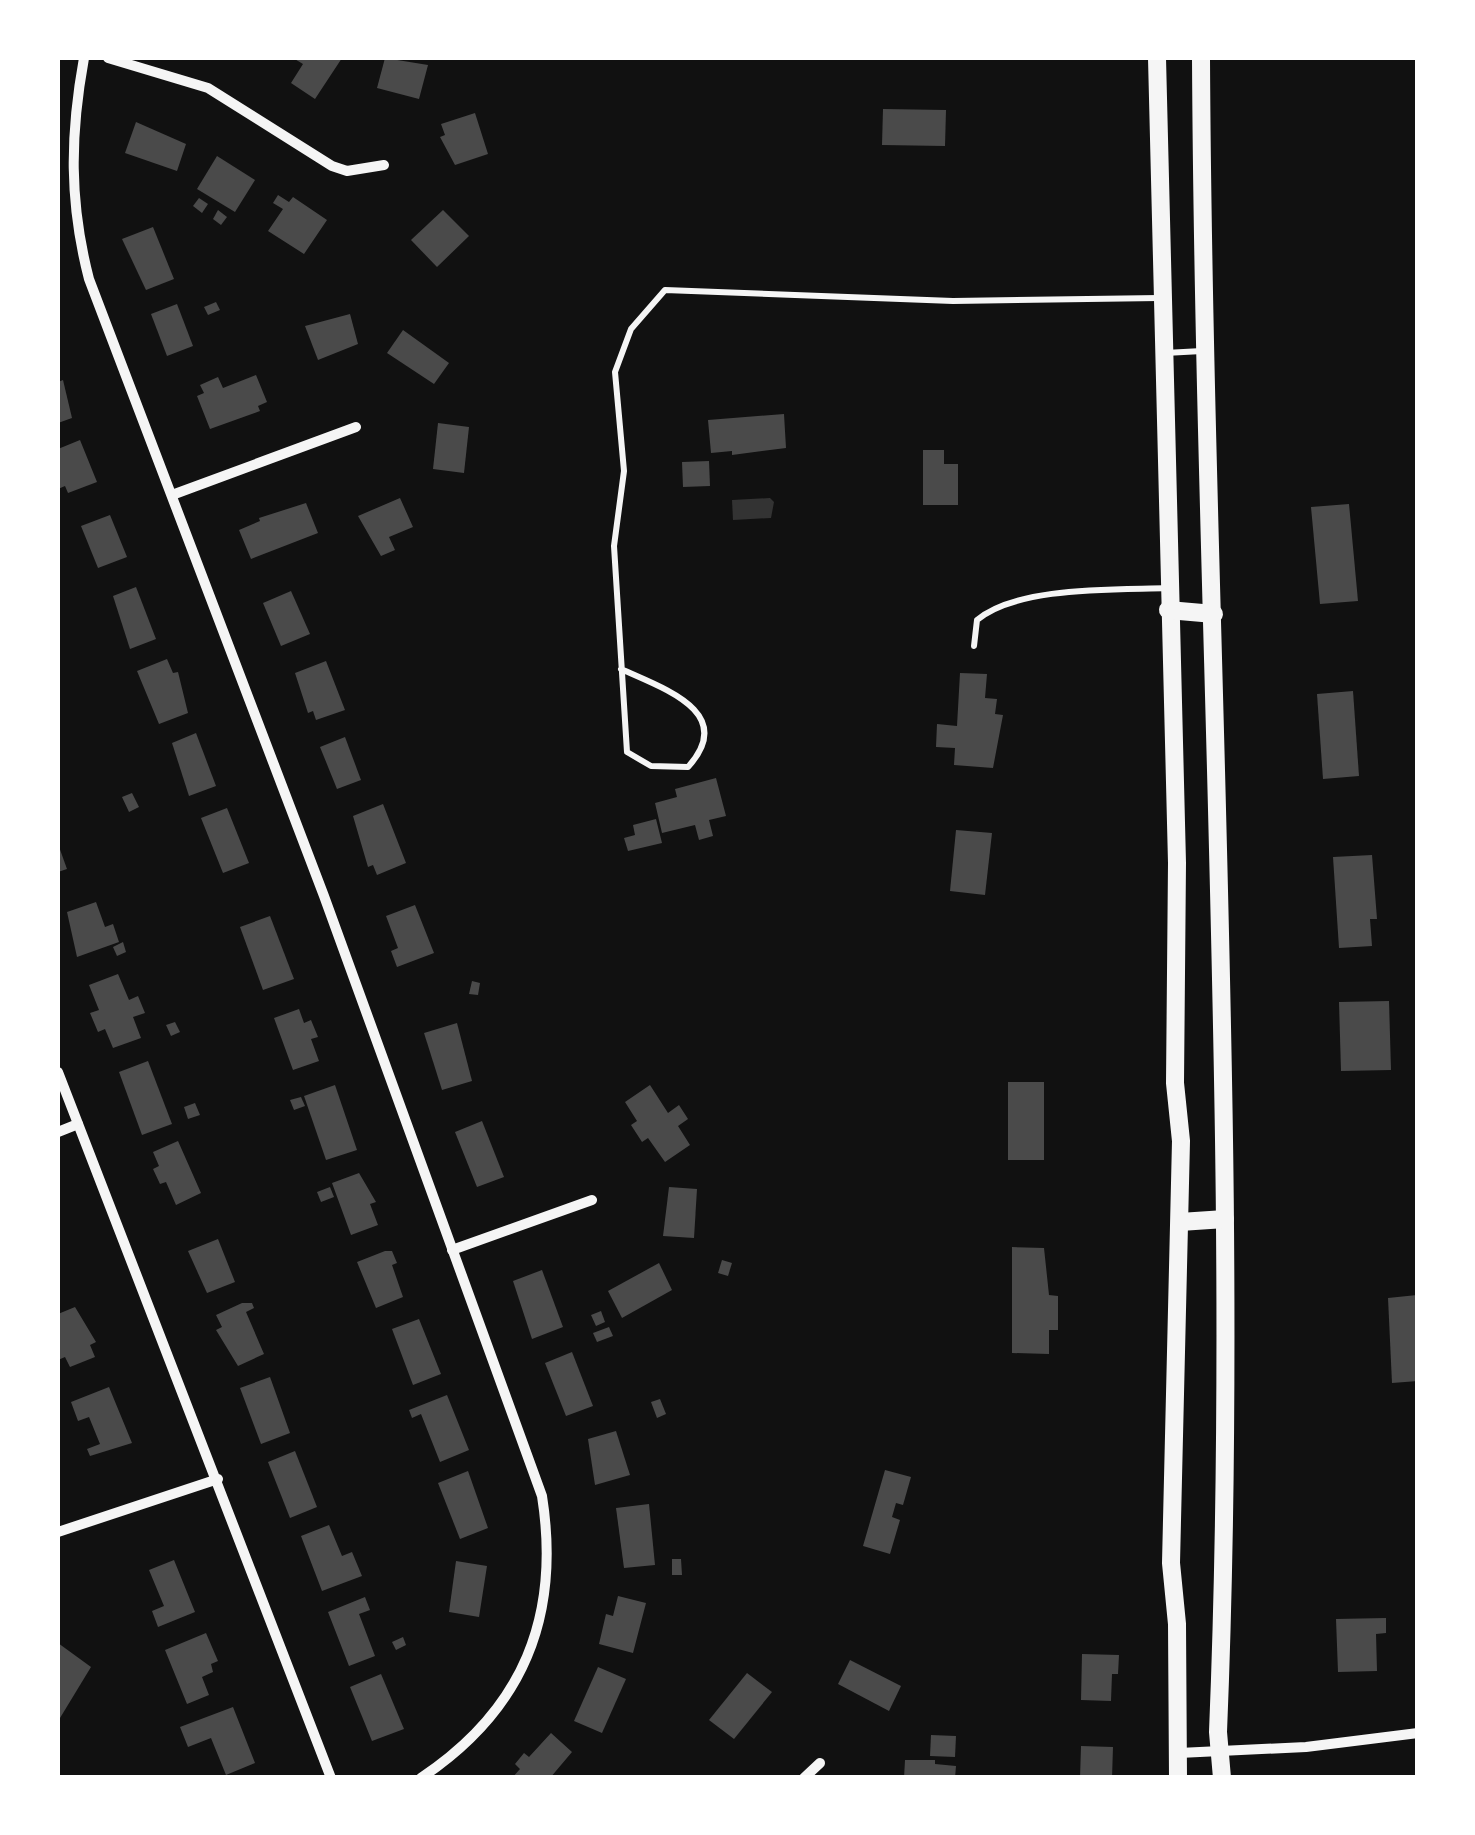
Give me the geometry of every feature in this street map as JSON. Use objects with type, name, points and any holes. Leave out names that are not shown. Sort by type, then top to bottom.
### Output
[{"type":"main road","points":[[1157,58],[1176,812],[1175,1083],[1182,1141],[1171,1563],[1177,1624],[1178,1778]]},
{"type":"main road","points":[[1201,58],[1203,350],[1214,614],[1225,1219],[1222,1778]]},
{"type":"main road","points":[[1168,610],[1214,614]]},
{"type":"main road","points":[[1180,1222],[1225,1219]]},
{"type":"street","points":[[84,58],[71,157],[78,238],[102,318],[172,495],[533,1464],[547,1528],[548,1560],[540,1623],[516,1679],[482,1728],[420,1778]]},
{"type":"street","points":[[108,58],[208,88],[332,166],[348,170],[384,165]]},
{"type":"street","points":[[172,495],[356,427]]},
{"type":"street","points":[[58,1072],[331,1778]]},
{"type":"street","points":[[58,1132],[78,1124]]},
{"type":"street","points":[[452,1250],[592,1200]]},
{"type":"street","points":[[58,1532],[218,1479]]},
{"type":"street","points":[[1179,1754],[1220,1754],[1418,1733]]},
{"type":"street","points":[[804,1778],[820,1764]]},
{"type":"lane","points":[[621,670],[668,691],[700,714],[706,735],[700,754],[688,767],[651,766],[627,752],[621,670],[614,546],[624,472],[616,372],[631,329],[665,290],[953,301],[1165,298]]},
{"type":"lane","points":[[1165,353],[1203,350]]},
{"type":"lane","points":[[974,646],[978,620],[993,607],[1092,590],[1169,588]]},
{"type":"shaded area","points":[[770,498],[774,502],[771,518],[733,520],[732,500]]},
{"type":"building","points":[[293,58],[342,58],[315,99],[291,83],[303,64]]},
{"type":"building","points":[[385,58],[428,65],[419,99],[377,88]]},
{"type":"building","points":[[883,109],[946,110],[945,146],[882,145]]},
{"type":"building","points":[[475,113],[488,154],[455,165],[440,137],[445,135],[441,124]]},
{"type":"building","points":[[136,122],[186,144],[177,171],[125,153]]},
{"type":"building","points":[[217,156],[255,180],[235,212],[197,189]]},
{"type":"building","points":[[278,195],[289,202],[293,197],[327,220],[304,254],[268,231],[283,209],[273,203]]},
{"type":"building","points":[[199,198],[208,204],[202,213],[193,206]]},
{"type":"building","points":[[218,210],[227,217],[221,225],[213,219]]},
{"type":"building","points":[[443,210],[469,236],[437,267],[411,240]]},
{"type":"building","points":[[153,227],[174,279],[146,290],[122,239]]},
{"type":"building","points":[[216,302],[220,310],[208,315],[204,307]]},
{"type":"building","points":[[177,304],[193,346],[167,356],[151,314]]},
{"type":"building","points":[[350,314],[358,344],[318,360],[305,326]]},
{"type":"building","points":[[403,330],[449,363],[434,384],[387,353]]},
{"type":"building","points":[[256,375],[267,402],[258,406],[260,411],[210,429],[197,396],[204,393],[200,385],[218,377],[223,388]]},
{"type":"building","points":[[63,380],[72,418],[58,423],[58,382]]},
{"type":"building","points":[[784,414],[786,448],[732,455],[732,451],[711,453],[708,420]]},
{"type":"building","points":[[438,423],[469,427],[464,473],[433,469]]},
{"type":"building","points":[[80,440],[97,482],[68,493],[65,486],[58,489],[58,449]]},
{"type":"building","points":[[923,450],[944,450],[944,464],[958,464],[958,505],[923,505]]},
{"type":"building","points":[[709,461],[710,486],[683,487],[682,462]]},
{"type":"building","points":[[400,498],[413,527],[389,537],[395,550],[381,556],[358,516]]},
{"type":"building","points":[[306,503],[318,533],[251,559],[239,530],[260,521],[259,518]]},
{"type":"building","points":[[1349,504],[1358,601],[1320,604],[1311,507]]},
{"type":"building","points":[[110,515],[127,557],[98,568],[81,526]]},
{"type":"building","points":[[136,587],[156,639],[130,649],[113,596]]},
{"type":"building","points":[[291,591],[310,634],[281,646],[263,603]]},
{"type":"building","points":[[167,659],[173,673],[178,672],[188,713],[159,724],[137,671]]},
{"type":"building","points":[[326,661],[345,710],[316,720],[313,711],[308,713],[295,673]]},
{"type":"building","points":[[960,673],[987,674],[985,698],[997,699],[995,714],[1003,715],[993,768],[954,765],[955,748],[936,747],[937,724],[957,726]]},
{"type":"building","points":[[1353,691],[1359,776],[1323,779],[1317,694]]},
{"type":"building","points":[[196,733],[216,786],[189,796],[172,743]]},
{"type":"building","points":[[345,737],[361,780],[337,789],[320,747]]},
{"type":"building","points":[[716,778],[726,816],[709,820],[713,836],[699,840],[695,825],[662,833],[655,803],[677,797],[675,789]]},
{"type":"building","points":[[132,793],[139,807],[129,812],[122,797]]},
{"type":"building","points":[[383,804],[406,863],[377,875],[373,865],[368,867],[353,816]]},
{"type":"building","points":[[227,808],[249,863],[223,873],[201,818]]},
{"type":"building","points":[[656,819],[662,843],[628,851],[624,838],[635,835],[633,825]]},
{"type":"building","points":[[956,830],[992,833],[985,895],[950,891]]},
{"type":"building","points":[[58,844],[67,869],[58,872]]},
{"type":"building","points":[[1372,855],[1377,919],[1370,919],[1372,946],[1339,948],[1333,857]]},
{"type":"building","points":[[96,902],[105,927],[113,924],[119,942],[77,957],[67,912]]},
{"type":"building","points":[[415,905],[434,953],[397,967],[391,951],[398,948],[386,916]]},
{"type":"building","points":[[270,916],[294,979],[263,990],[240,927]]},
{"type":"building","points":[[123,942],[126,952],[117,956],[113,947]]},
{"type":"building","points":[[118,974],[129,1000],[138,996],[145,1013],[133,1017],[141,1038],[113,1048],[105,1029],[98,1032],[90,1013],[99,1010],[89,985]]},
{"type":"building","points":[[472,981],[480,983],[478,995],[469,994]]},
{"type":"building","points":[[1389,1001],[1391,1070],[1341,1071],[1339,1002]]},
{"type":"building","points":[[299,1009],[304,1023],[311,1020],[318,1037],[311,1039],[319,1061],[293,1070],[274,1018]]},
{"type":"building","points":[[175,1022],[180,1032],[171,1036],[166,1025]]},
{"type":"building","points":[[457,1023],[472,1081],[442,1090],[424,1033]]},
{"type":"building","points":[[148,1061],[172,1124],[142,1135],[119,1072]]},
{"type":"building","points":[[1008,1082],[1044,1082],[1044,1160],[1008,1160]]},
{"type":"building","points":[[335,1085],[357,1150],[326,1160],[304,1096]]},
{"type":"building","points":[[650,1085],[668,1113],[679,1105],[688,1119],[678,1126],[690,1145],[665,1162],[648,1138],[642,1142],[631,1125],[637,1121],[625,1102]]},
{"type":"building","points":[[301,1097],[305,1106],[294,1110],[290,1100]]},
{"type":"building","points":[[195,1103],[200,1115],[188,1119],[184,1107]]},
{"type":"building","points":[[482,1121],[504,1177],[477,1187],[455,1132]]},
{"type":"building","points":[[178,1141],[201,1193],[176,1205],[166,1182],[160,1184],[153,1169],[159,1166],[153,1152]]},
{"type":"building","points":[[359,1173],[376,1202],[370,1204],[378,1225],[351,1235],[332,1183]]},
{"type":"building","points":[[330,1187],[334,1197],[321,1202],[317,1192]]},
{"type":"building","points":[[669,1187],[697,1189],[694,1238],[663,1236]]},
{"type":"building","points":[[218,1239],[235,1282],[207,1293],[188,1251]]},
{"type":"building","points":[[1012,1247],[1044,1248],[1049,1295],[1058,1296],[1058,1330],[1049,1330],[1049,1354],[1012,1353]]},
{"type":"building","points":[[392,1251],[397,1263],[392,1265],[403,1297],[376,1308],[357,1262]]},
{"type":"building","points":[[722,1260],[732,1263],[728,1276],[718,1273]]},
{"type":"building","points":[[659,1263],[672,1290],[622,1318],[608,1291]]},
{"type":"building","points":[[542,1270],[563,1327],[532,1339],[513,1281]]},
{"type":"building","points":[[1417,1295],[1418,1381],[1392,1383],[1388,1298]]},
{"type":"building","points":[[242,1303],[252,1303],[254,1308],[246,1312],[264,1354],[238,1366],[216,1330],[222,1327],[216,1315]]},
{"type":"building","points":[[75,1307],[96,1342],[90,1345],[95,1357],[70,1367],[65,1357],[58,1360],[58,1314]]},
{"type":"building","points":[[601,1311],[605,1322],[596,1326],[591,1315]]},
{"type":"building","points":[[419,1319],[441,1374],[413,1385],[392,1329]]},
{"type":"building","points":[[609,1327],[613,1336],[597,1342],[593,1333]]},
{"type":"building","points":[[572,1352],[593,1406],[566,1416],[545,1363]]},
{"type":"building","points":[[270,1377],[290,1433],[261,1444],[240,1388]]},
{"type":"building","points":[[109,1387],[132,1443],[90,1456],[87,1449],[100,1444],[89,1417],[78,1421],[71,1402]]},
{"type":"building","points":[[447,1395],[469,1450],[440,1462],[421,1414],[412,1418],[409,1410]]},
{"type":"building","points":[[660,1399],[666,1414],[657,1418],[651,1402]]},
{"type":"building","points":[[616,1431],[630,1475],[595,1485],[588,1439]]},
{"type":"building","points":[[295,1451],[317,1507],[290,1518],[268,1462]]},
{"type":"building","points":[[885,1470],[911,1477],[903,1505],[896,1503],[892,1517],[900,1520],[890,1554],[863,1546]]},
{"type":"building","points":[[468,1471],[488,1528],[460,1539],[438,1483]]},
{"type":"building","points":[[649,1504],[655,1565],[624,1568],[616,1508]]},
{"type":"building","points":[[329,1525],[342,1556],[352,1552],[362,1576],[322,1591],[301,1536]]},
{"type":"building","points":[[672,1559],[681,1559],[682,1575],[672,1575]]},
{"type":"building","points":[[174,1560],[195,1612],[158,1627],[152,1611],[164,1606],[149,1570]]},
{"type":"building","points":[[456,1561],[487,1566],[479,1617],[449,1612]]},
{"type":"building","points":[[618,1596],[646,1603],[633,1653],[599,1644],[606,1614],[613,1616]]},
{"type":"building","points":[[365,1597],[370,1610],[359,1614],[375,1656],[349,1666],[328,1612]]},
{"type":"building","points":[[1386,1618],[1386,1633],[1376,1634],[1377,1671],[1338,1672],[1336,1619]]},
{"type":"building","points":[[206,1633],[218,1661],[211,1664],[213,1672],[202,1677],[209,1695],[187,1704],[165,1650]]},
{"type":"building","points":[[403,1637],[406,1645],[396,1650],[392,1642]]},
{"type":"building","points":[[58,1643],[91,1667],[60,1718],[58,1717]]},
{"type":"building","points":[[1082,1654],[1119,1655],[1118,1674],[1112,1674],[1111,1701],[1081,1700]]},
{"type":"building","points":[[850,1660],[901,1686],[889,1711],[838,1684]]},
{"type":"building","points":[[598,1667],[626,1679],[602,1733],[574,1721]]},
{"type":"building","points":[[747,1673],[772,1692],[734,1739],[709,1720]]},
{"type":"building","points":[[381,1674],[404,1729],[372,1741],[350,1687]]},
{"type":"building","points":[[233,1707],[255,1763],[226,1775],[211,1738],[188,1747],[180,1727]]},
{"type":"building","points":[[551,1733],[572,1752],[550,1778],[512,1778],[520,1769],[515,1764],[524,1753],[529,1757]]},
{"type":"building","points":[[931,1735],[956,1736],[955,1757],[930,1756]]},
{"type":"building","points":[[1081,1746],[1113,1747],[1112,1778],[1080,1778]]},
{"type":"building","points":[[905,1760],[935,1760],[935,1764],[956,1766],[955,1778],[904,1778]]}]
